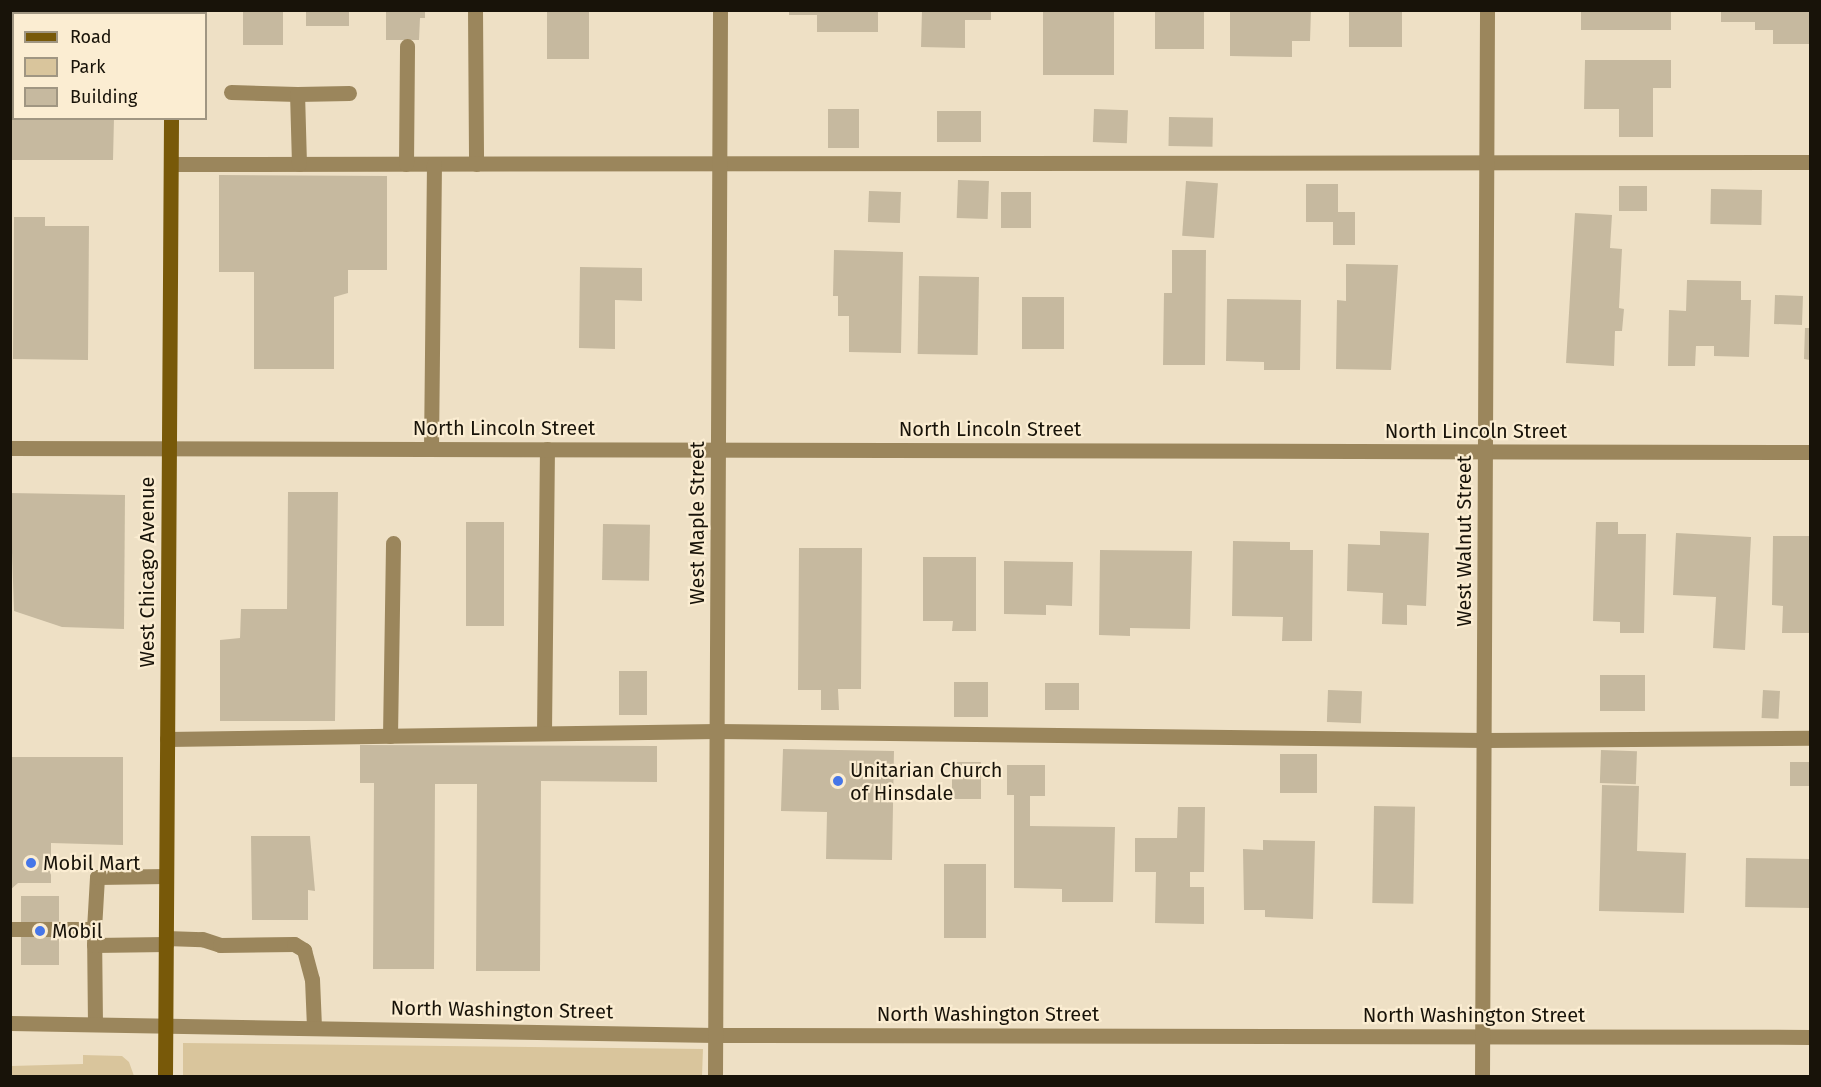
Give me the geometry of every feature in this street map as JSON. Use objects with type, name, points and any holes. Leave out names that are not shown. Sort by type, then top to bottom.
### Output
[{"type":"main road","name":"West Chicago Avenue","points":[[165,1077],[171,120]]},
{"type":"street","points":[[475,10],[476,164]]},
{"type":"street","name":"West Maple Street","points":[[715,1077],[720,10]]},
{"type":"street","name":"West Walnut Street","points":[[1482,1077],[1487,10]]},
{"type":"street","points":[[406,46],[406,164]]},
{"type":"street","points":[[231,92],[349,93]]},
{"type":"street","points":[[297,94],[299,164]]},
{"type":"street","points":[[171,164],[1810,162]]},
{"type":"street","points":[[431,449],[434,164]]},
{"type":"street","name":"North Lincoln Street","points":[[10,448],[1810,452]]},
{"type":"street","points":[[544,734],[547,449]]},
{"type":"street","points":[[390,736],[393,543]]},
{"type":"street","points":[[167,740],[717,731],[1484,740],[1810,738]]},
{"type":"street","points":[[95,1024],[94,881],[97,878],[166,876]]},
{"type":"street","points":[[10,929],[166,941],[202,939],[220,945],[294,944],[304,950],[312,979],[314,1027]]},
{"type":"street","name":"North Washington Street","points":[[10,1023],[715,1035],[1810,1037]]},
{"type":"green space","points":[[183,1043],[703,1049],[702,1076],[183,1076]]},
{"type":"green space","points":[[83,1055],[122,1056],[129,1062],[134,1076],[11,1076],[11,1066],[83,1064]]},
{"type":"building","points":[[10,10],[114,10],[12,12],[12,120],[114,120],[113,160],[10,160]]},
{"type":"building","points":[[243,10],[283,10],[283,45],[243,45]]},
{"type":"building","points":[[306,10],[349,10],[349,26],[306,26]]},
{"type":"building","points":[[386,10],[425,10],[425,18],[420,18],[419,40],[386,40]]},
{"type":"building","points":[[547,10],[589,10],[589,59],[547,59]]},
{"type":"building","points":[[789,10],[878,10],[878,32],[817,32],[817,15],[789,15]]},
{"type":"building","points":[[922,10],[991,10],[991,20],[965,20],[965,48],[921,47]]},
{"type":"building","points":[[1043,10],[1114,10],[1114,75],[1043,75]]},
{"type":"building","points":[[1155,10],[1204,10],[1204,49],[1155,49]]},
{"type":"building","points":[[1230,10],[1311,10],[1310,41],[1292,41],[1292,57],[1230,56]]},
{"type":"building","points":[[1349,10],[1402,10],[1402,47],[1349,47]]},
{"type":"building","points":[[1581,10],[1671,10],[1671,30],[1581,30]]},
{"type":"building","points":[[1721,10],[1810,10],[1810,44],[1773,44],[1773,30],[1755,30],[1755,22],[1721,22]]},
{"type":"building","points":[[1585,60],[1671,60],[1671,88],[1653,88],[1653,137],[1619,137],[1619,109],[1584,109]]},
{"type":"building","points":[[828,109],[859,109],[859,148],[828,148]]},
{"type":"building","points":[[1094,109],[1128,110],[1127,143],[1093,142]]},
{"type":"building","points":[[937,111],[981,111],[981,142],[937,142]]},
{"type":"building","points":[[1169,117],[1213,118],[1212,147],[1168,146]]},
{"type":"building","points":[[219,175],[387,176],[387,270],[348,270],[348,293],[334,297],[334,369],[254,369],[254,272],[219,272]]},
{"type":"building","points":[[958,180],[989,181],[988,219],[957,218]]},
{"type":"building","points":[[1186,181],[1218,183],[1214,238],[1182,236]]},
{"type":"building","points":[[1306,184],[1338,184],[1338,212],[1355,212],[1355,245],[1333,245],[1333,222],[1306,222]]},
{"type":"building","points":[[1619,186],[1647,186],[1647,211],[1619,211]]},
{"type":"building","points":[[1711,189],[1762,190],[1761,225],[1710,224]]},
{"type":"building","points":[[869,191],[901,192],[900,223],[868,222]]},
{"type":"building","points":[[1001,192],[1031,192],[1031,228],[1001,228]]},
{"type":"building","points":[[1575,213],[1612,215],[1610,248],[1622,249],[1619,308],[1624,309],[1622,331],[1615,331],[1614,366],[1566,363]]},
{"type":"building","points":[[14,217],[45,217],[45,226],[89,226],[88,360],[13,359]]},
{"type":"building","points":[[834,250],[903,252],[901,353],[849,352],[849,316],[838,316],[838,296],[833,296]]},
{"type":"building","points":[[1172,250],[1206,250],[1205,365],[1163,365],[1164,293],[1172,293]]},
{"type":"building","points":[[1346,264],[1398,265],[1391,370],[1336,369],[1337,300],[1346,301]]},
{"type":"building","points":[[580,267],[642,268],[642,301],[615,300],[615,349],[579,348]]},
{"type":"building","points":[[919,276],[979,277],[978,355],[918,354]]},
{"type":"building","points":[[1687,280],[1741,281],[1741,300],[1751,300],[1749,357],[1714,356],[1714,346],[1696,346],[1695,366],[1668,366],[1669,310],[1686,311]]},
{"type":"building","points":[[1775,295],[1803,296],[1802,325],[1774,324]]},
{"type":"building","points":[[1022,297],[1064,297],[1064,349],[1022,349]]},
{"type":"building","points":[[1227,299],[1301,300],[1300,370],[1264,370],[1264,362],[1226,361]]},
{"type":"building","points":[[1805,328],[1810,328],[1810,360],[1804,359]]},
{"type":"building","points":[[288,492],[338,492],[335,721],[220,721],[220,640],[240,638],[241,609],[287,609]]},
{"type":"building","points":[[10,493],[125,495],[124,629],[62,627],[14,611]]},
{"type":"building","points":[[466,522],[504,522],[504,626],[466,626]]},
{"type":"building","points":[[1596,522],[1618,522],[1618,534],[1646,534],[1644,633],[1620,633],[1620,622],[1593,621]]},
{"type":"building","points":[[603,524],[650,525],[649,581],[602,580]]},
{"type":"building","points":[[1380,531],[1429,533],[1426,606],[1407,605],[1407,625],[1382,624],[1383,593],[1347,591],[1348,544],[1380,545]]},
{"type":"building","points":[[1676,533],[1751,537],[1745,650],[1713,648],[1716,597],[1673,595]]},
{"type":"building","points":[[1773,536],[1810,536],[1810,633],[1782,633],[1783,606],[1772,605]]},
{"type":"building","points":[[1233,541],[1290,542],[1290,550],[1313,550],[1312,641],[1282,641],[1283,617],[1232,616]]},
{"type":"building","points":[[799,548],[862,548],[861,689],[838,689],[839,710],[821,710],[821,690],[798,690]]},
{"type":"building","points":[[1100,550],[1192,551],[1190,629],[1130,628],[1130,636],[1099,635]]},
{"type":"building","points":[[923,557],[976,557],[976,631],[952,631],[953,621],[923,621]]},
{"type":"building","points":[[1004,561],[1073,562],[1072,606],[1046,605],[1046,615],[1004,614]]},
{"type":"building","points":[[619,671],[647,671],[647,715],[619,715]]},
{"type":"building","points":[[1600,675],[1645,675],[1645,711],[1600,711]]},
{"type":"building","points":[[954,682],[988,682],[988,717],[954,717]]},
{"type":"building","points":[[1045,683],[1079,683],[1079,710],[1045,710]]},
{"type":"building","points":[[1328,690],[1362,691],[1361,723],[1327,722]]},
{"type":"building","points":[[1763,690],[1780,691],[1779,719],[1762,718]]},
{"type":"building","points":[[360,745],[657,746],[657,782],[541,781],[540,971],[476,971],[477,784],[435,784],[434,969],[373,969],[374,783],[360,783]]},
{"type":"building","name":"Unitarian Church of Hinsdale","points":[[783,749],[894,751],[892,860],[826,859],[827,812],[781,811]]},
{"type":"building","points":[[1601,750],[1637,751],[1636,784],[1600,783]]},
{"type":"building","points":[[1280,754],[1317,754],[1317,793],[1280,793]]},
{"type":"building","points":[[10,757],[123,757],[123,845],[51,843],[51,883],[18,883],[10,890]]},
{"type":"building","points":[[952,762],[981,762],[981,799],[952,799]]},
{"type":"building","points":[[1790,762],[1810,762],[1810,786],[1790,786]]},
{"type":"building","points":[[1007,765],[1045,765],[1045,796],[1030,796],[1030,826],[1115,827],[1113,902],[1062,902],[1062,889],[1014,888],[1014,795],[1007,795]]},
{"type":"building","points":[[1602,785],[1639,786],[1637,851],[1686,853],[1684,913],[1599,911]]},
{"type":"building","points":[[1374,806],[1415,807],[1413,904],[1372,903]]},
{"type":"building","points":[[1178,807],[1205,807],[1204,872],[1190,872],[1190,887],[1204,887],[1204,924],[1155,923],[1156,872],[1135,872],[1135,838],[1177,838]]},
{"type":"building","points":[[251,836],[310,836],[315,891],[308,890],[308,920],[252,920]]},
{"type":"building","points":[[1263,840],[1315,841],[1313,919],[1265,917],[1265,910],[1244,910],[1243,849],[1263,850]]},
{"type":"building","points":[[1746,858],[1810,859],[1809,908],[1745,907]]},
{"type":"building","points":[[944,864],[986,864],[986,938],[944,938]]},
{"type":"building","name":"Mobil","points":[[21,896],[59,896],[59,965],[21,965]]},
{"type":"place","name":"Unitarian Church of Hinsdale","points":[[838,781]]},
{"type":"place","name":"Mobil Mart","points":[[31,863]]},
{"type":"place","name":"Mobil","points":[[40,931]]}]
